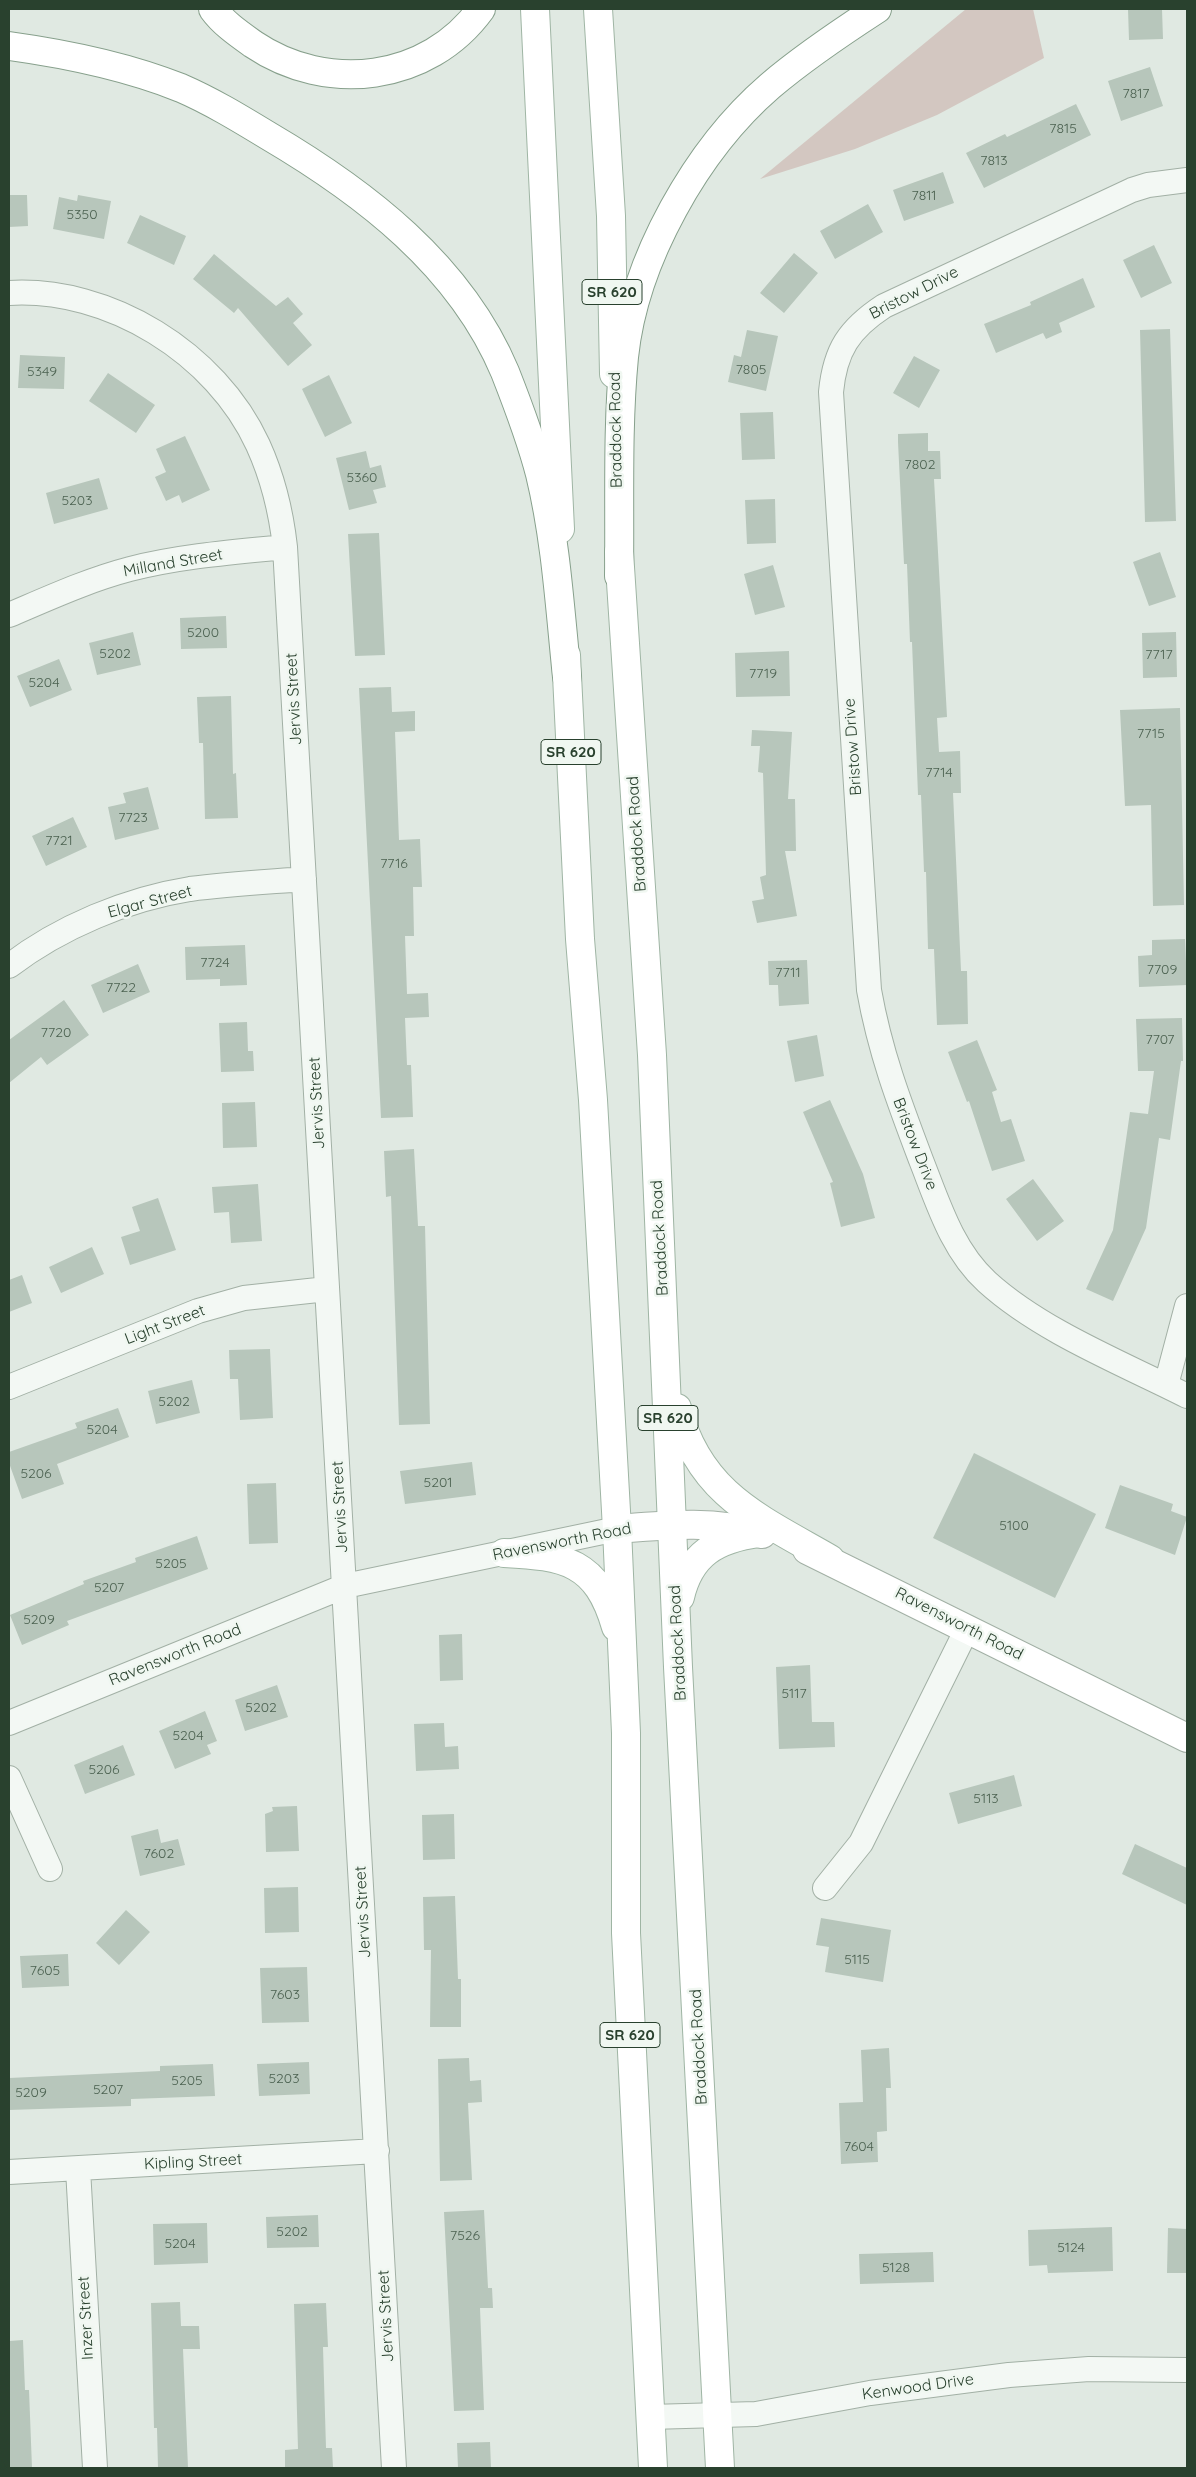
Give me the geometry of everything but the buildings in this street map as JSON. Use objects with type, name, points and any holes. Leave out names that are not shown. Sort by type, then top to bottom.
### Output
[{"type":"main road","points":[[213,9],[242,36],[268,54],[315,71],[342,74],[368,73],[414,64],[454,39],[481,9]]},
{"type":"main road","name":"SR 620","points":[[535,9],[580,939],[593,1108],[623,1652],[626,1733],[626,1933],[653,2468]]},
{"type":"main road","name":"Braddock Road","points":[[598,9],[611,216],[619,576],[652,1055],[676,1613],[720,2468]]},
{"type":"main road","points":[[619,576],[624,356],[633,312],[651,254],[696,174],[739,117],[769,87],[814,50],[877,9]]},
{"type":"main road","points":[[9,46],[71,55],[146,76],[180,88],[219,106],[286,146],[365,200],[398,227],[430,258],[482,327],[504,370],[524,422],[540,473],[553,543],[567,677]]},
{"type":"main road","points":[[663,1312],[674,1395],[683,1430],[695,1457],[726,1493],[744,1508],[830,1559]]},
{"type":"main road","name":"Ravensworth Road","points":[[617,1529],[673,1525],[733,1527],[786,1540],[830,1559],[1187,1738]]},
{"type":"main road","points":[[676,1613],[684,1579],[696,1560],[727,1540],[759,1533]]},
{"type":"main road","points":[[504,1552],[546,1555],[568,1561],[587,1574],[599,1589],[612,1614],[623,1652]]},
{"type":"street","name":"Bristow Drive","points":[[1187,180],[1148,184],[1132,190],[884,306],[863,320],[851,332],[841,347],[833,373],[831,392],[869,990],[876,1032],[888,1073],[942,1214],[970,1264],[985,1281],[1030,1315],[1187,1396]]},
{"type":"street","points":[[9,293],[53,296],[90,304],[123,316],[148,329],[189,356],[237,409],[257,443],[278,501],[285,547]]},
{"type":"street","name":"Milland Street","points":[[9,615],[78,586],[129,569],[162,562],[285,547]]},
{"type":"street","name":"Jervis Street","points":[[285,547],[394,2468]]},
{"type":"street","name":"Elgar Street","points":[[9,966],[64,932],[100,915],[147,899],[206,888],[304,879]]},
{"type":"street","name":"Light Street","points":[[9,1387],[198,1311],[244,1298],[327,1289]]},
{"type":"street","points":[[1166,1385],[1187,1306]]},
{"type":"street","name":"Ravensworth Road","points":[[9,1723],[344,1586],[617,1529]]},
{"type":"street","points":[[825,1888],[861,1843],[967,1628]]},
{"type":"street","points":[[9,1778],[50,1869]]},
{"type":"street","name":"Kipling Street","points":[[9,2172],[376,2151]]},
{"type":"street","name":"Inzer Street","points":[[78,2168],[95,2468]]},
{"type":"street","name":"Kenwood Drive","points":[[650,2417],[756,2414],[870,2393],[1009,2375],[1089,2369],[1187,2370]]},
{"type":"shaded area","points":[[966,9],[1033,9],[1044,58],[937,115],[855,149],[760,179]]}]
